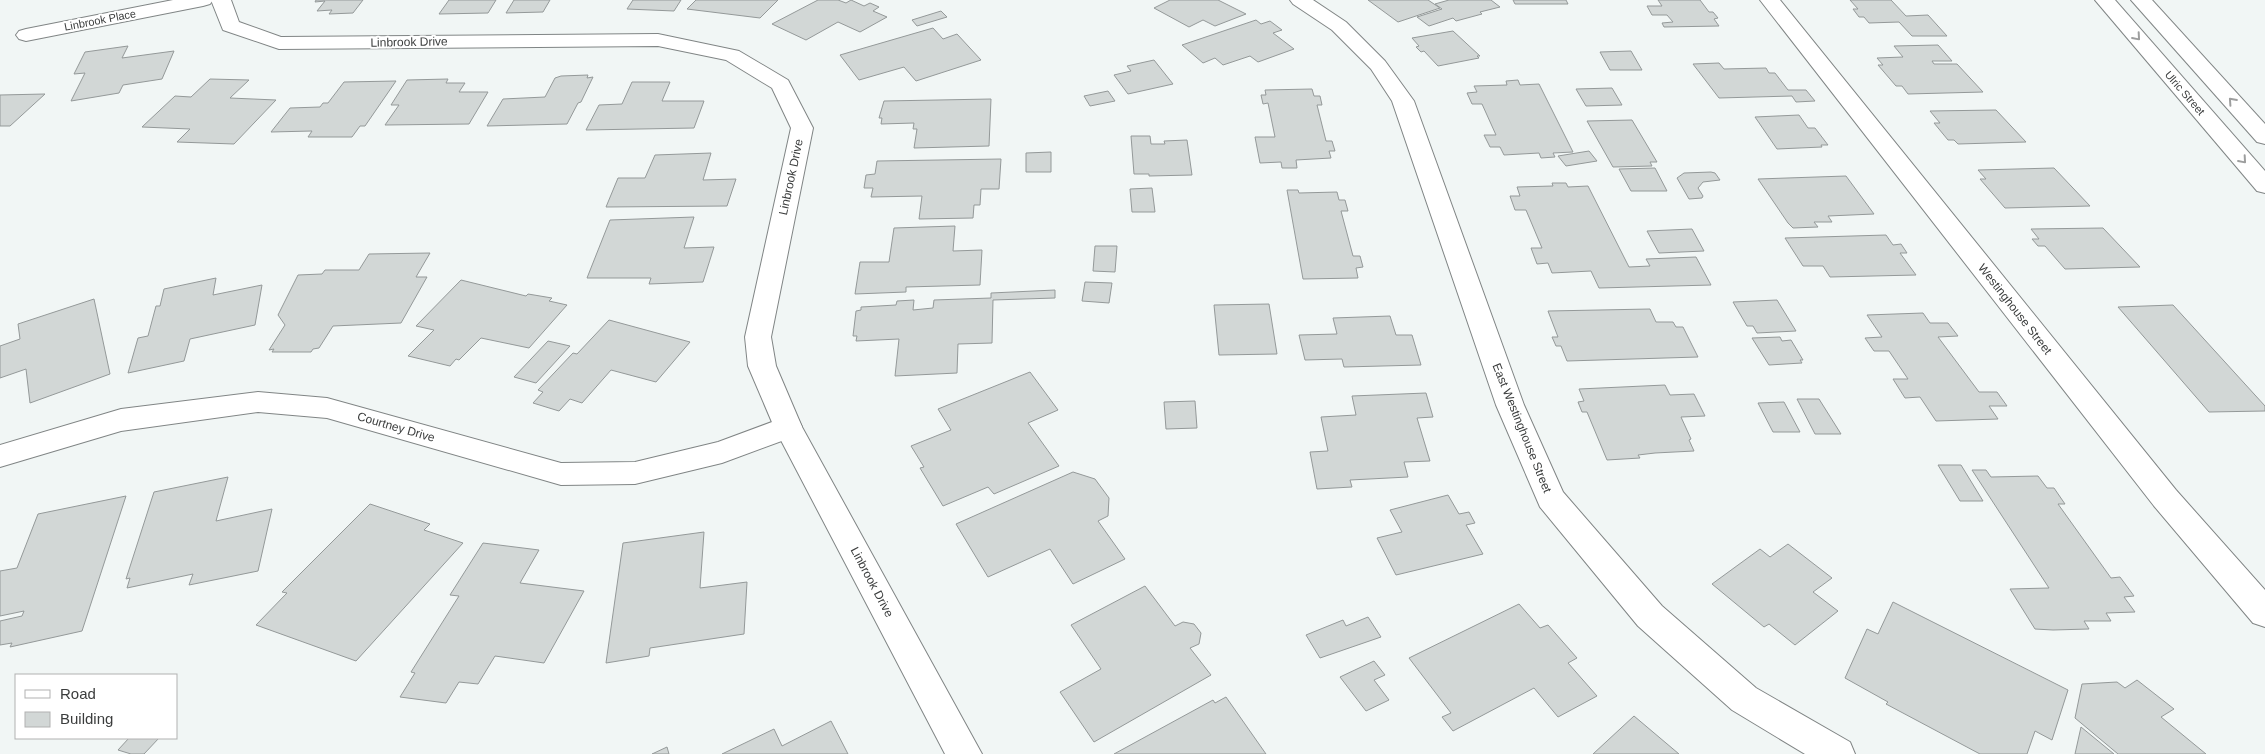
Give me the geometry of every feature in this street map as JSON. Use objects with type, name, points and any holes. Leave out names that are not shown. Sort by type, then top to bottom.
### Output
[{"type":"street","name":"Linbrook Place","points":[[26,35],[203,0]]},
{"type":"street","name":"Linbrook Drive","points":[[222,0],[230,26],[279,43],[658,40],[732,55],[781,84],[802,128],[758,337],[762,366],[788,427],[964,754]]},
{"type":"street","name":"East Westinghouse Street","points":[[1300,0],[1339,26],[1378,65],[1403,101],[1510,405],[1551,499],[1658,622],[1744,699],[1837,754]]},
{"type":"street","name":"Westinghouse Street","points":[[1770,0],[2165,498],[2265,613]]},
{"type":"street","name":"Ulric Street","points":[[2105,0],[2265,186]]},
{"type":"street","points":[[2141,0],[2265,137]]},
{"type":"street","name":"Courtney Drive","points":[[0,456],[121,420],[258,402],[327,408],[561,474],[635,473],[722,452],[788,427]]},
{"type":"building","points":[[316,0],[363,0],[353,13],[329,14],[332,10],[317,11],[325,1],[315,2]]},
{"type":"building","points":[[449,0],[496,0],[488,13],[439,14]]},
{"type":"building","points":[[514,0],[550,0],[543,12],[506,13]]},
{"type":"building","points":[[633,0],[681,0],[674,11],[627,9]]},
{"type":"building","points":[[696,0],[778,0],[760,18],[687,9]]},
{"type":"building","points":[[818,0],[838,0],[846,3],[851,0],[864,6],[870,3],[879,7],[873,11],[887,17],[860,32],[838,22],[806,40],[772,24]]},
{"type":"building","points":[[1170,0],[1218,0],[1246,14],[1215,26],[1203,20],[1189,27],[1154,8]]},
{"type":"building","points":[[1368,0],[1428,0],[1440,8],[1398,22]]},
{"type":"building","points":[[1449,0],[1491,0],[1500,7],[1456,21],[1453,18],[1429,26],[1417,17],[1442,9],[1435,4]]},
{"type":"building","points":[[1513,0],[1566,0],[1568,4],[1515,4]]},
{"type":"building","points":[[1658,0],[1700,0],[1709,12],[1713,12],[1718,18],[1714,19],[1719,26],[1664,27],[1662,23],[1673,22],[1667,15],[1652,15],[1647,6],[1662,6]]},
{"type":"building","points":[[1850,0],[1891,0],[1906,16],[1928,15],[1947,36],[1912,36],[1899,22],[1869,23],[1864,17],[1859,17],[1853,9],[1858,9]]},
{"type":"building","points":[[941,11],[947,17],[917,26],[912,20]]},
{"type":"building","points":[[1256,20],[1261,24],[1270,21],[1282,30],[1273,33],[1294,49],[1258,62],[1250,56],[1223,65],[1215,58],[1203,63],[1182,45]]},
{"type":"building","points":[[933,28],[943,39],[957,34],[981,60],[916,81],[904,67],[859,80],[840,55]]},
{"type":"building","points":[[1453,31],[1480,56],[1477,56],[1479,58],[1438,66],[1424,51],[1421,52],[1416,47],[1419,46],[1412,38]]},
{"type":"building","points":[[1938,45],[1952,61],[1932,61],[1934,64],[1957,64],[1983,92],[1908,94],[1902,86],[1896,86],[1878,65],[1883,65],[1877,58],[1903,57],[1894,46]]},
{"type":"building","points":[[128,46],[122,58],[174,51],[162,79],[123,85],[119,93],[71,101],[85,73],[74,74],[85,52]]},
{"type":"building","points":[[1631,51],[1642,70],[1610,70],[1600,52]]},
{"type":"building","points":[[1154,60],[1173,84],[1128,94],[1114,75],[1131,71],[1127,66]]},
{"type":"building","points":[[1719,63],[1724,69],[1766,68],[1769,73],[1775,73],[1788,90],[1806,90],[1815,101],[1796,102],[1792,96],[1719,98],[1693,64]]},
{"type":"building","points":[[588,75],[587,78],[593,77],[581,102],[578,103],[567,124],[487,126],[503,99],[545,97],[555,78]]},
{"type":"building","points":[[210,79],[249,80],[230,98],[276,100],[234,144],[177,142],[190,129],[142,127],[175,96],[191,97]]},
{"type":"building","points":[[448,79],[446,83],[465,83],[459,92],[488,92],[469,124],[385,125],[399,105],[391,105],[407,80]]},
{"type":"building","points":[[1518,80],[1520,85],[1539,84],[1573,152],[1553,153],[1555,157],[1541,158],[1539,153],[1504,155],[1500,147],[1490,147],[1484,135],[1496,135],[1482,104],[1472,104],[1467,93],[1477,92],[1474,86],[1507,85],[1506,81]]},
{"type":"building","points":[[396,81],[365,126],[360,126],[352,137],[308,137],[312,131],[271,132],[290,108],[320,107],[323,103],[328,103],[344,82]]},
{"type":"building","points":[[632,82],[670,82],[662,101],[704,101],[694,128],[586,130],[599,105],[622,104]]},
{"type":"building","points":[[1612,88],[1622,105],[1586,106],[1576,89]]},
{"type":"building","points":[[1312,89],[1314,96],[1320,96],[1322,105],[1317,105],[1326,141],[1332,141],[1335,151],[1329,151],[1331,158],[1296,160],[1297,168],[1282,168],[1281,162],[1260,163],[1255,137],[1275,137],[1268,103],[1263,104],[1261,95],[1266,95],[1265,90]]},
{"type":"building","points":[[1108,91],[1115,101],[1090,106],[1084,96]]},
{"type":"building","points":[[45,94],[10,126],[0,126],[0,95]]},
{"type":"building","points":[[991,99],[989,146],[914,148],[917,129],[913,129],[914,123],[881,124],[882,118],[879,118],[884,101]]},
{"type":"building","points":[[1996,110],[2026,142],[1958,144],[1954,140],[1948,140],[1934,123],[1940,123],[1930,111]]},
{"type":"building","points":[[1799,115],[1808,128],[1815,128],[1828,145],[1821,145],[1822,147],[1777,149],[1755,117]]},
{"type":"building","points":[[1632,120],[1657,162],[1650,162],[1652,166],[1613,167],[1587,121]]},
{"type":"building","points":[[1131,136],[1150,136],[1151,144],[1165,144],[1164,141],[1187,140],[1192,175],[1149,176],[1149,174],[1134,174]]},
{"type":"building","points":[[1589,151],[1597,161],[1566,166],[1558,156]]},
{"type":"building","points":[[1051,152],[1051,172],[1026,172],[1026,153]]},
{"type":"building","points":[[711,153],[703,180],[736,179],[727,206],[606,207],[618,178],[645,178],[655,155]]},
{"type":"building","points":[[1001,159],[999,189],[981,189],[980,205],[974,205],[973,218],[919,219],[922,196],[871,197],[873,188],[864,188],[866,175],[875,174],[877,161]]},
{"type":"building","points":[[1655,168],[1667,191],[1631,191],[1619,169]]},
{"type":"building","points":[[2054,168],[2090,206],[2005,208],[1980,179],[1986,179],[1978,170]]},
{"type":"building","points":[[1684,173],[1715,173],[1720,180],[1703,182],[1698,188],[1703,196],[1702,198],[1689,199],[1677,178]]},
{"type":"building","points":[[1846,176],[1874,214],[1828,216],[1832,222],[1814,222],[1818,227],[1793,228],[1758,179]]},
{"type":"building","points":[[1552,183],[1566,183],[1568,187],[1588,186],[1629,267],[1650,266],[1646,259],[1696,257],[1711,285],[1599,288],[1591,271],[1552,273],[1548,263],[1537,264],[1531,248],[1542,248],[1526,210],[1515,210],[1510,196],[1520,196],[1517,187],[1553,186]]},
{"type":"building","points":[[1152,188],[1155,212],[1132,212],[1130,189]]},
{"type":"building","points":[[1287,190],[1298,190],[1299,193],[1337,192],[1339,200],[1345,200],[1348,211],[1341,211],[1353,256],[1360,256],[1363,267],[1356,268],[1358,278],[1303,279]]},
{"type":"building","points":[[694,217],[684,248],[714,247],[703,282],[649,284],[651,278],[587,278],[610,220]]},
{"type":"building","points":[[955,226],[953,251],[982,250],[980,285],[906,287],[906,292],[855,294],[860,262],[889,262],[894,228]]},
{"type":"building","points":[[2103,228],[2140,267],[2065,269],[2045,246],[2038,246],[2032,239],[2039,239],[2031,229]]},
{"type":"building","points":[[1692,229],[1704,251],[1659,253],[1647,231]]},
{"type":"building","points":[[1886,235],[1893,245],[1901,244],[1907,253],[1900,253],[1916,275],[1830,277],[1823,266],[1803,266],[1785,238]]},
{"type":"building","points":[[1095,246],[1117,246],[1115,272],[1093,271]]},
{"type":"building","points":[[430,253],[416,277],[427,277],[401,323],[333,326],[319,348],[313,349],[311,352],[272,352],[274,349],[269,350],[285,325],[278,315],[298,275],[322,274],[325,270],[359,270],[369,254]]},
{"type":"building","points":[[216,278],[213,295],[262,285],[255,325],[190,339],[184,361],[128,373],[138,338],[148,336],[156,306],[160,306],[164,289]]},
{"type":"building","points":[[461,280],[526,296],[528,294],[552,298],[549,301],[567,305],[529,348],[481,338],[459,360],[456,359],[450,366],[408,356],[434,330],[416,326]]},
{"type":"building","points":[[1085,282],[1112,283],[1109,303],[1082,301]]},
{"type":"building","points":[[1055,290],[1055,298],[993,300],[992,343],[958,344],[957,373],[895,376],[899,339],[856,341],[857,336],[853,336],[856,311],[861,310],[861,307],[896,305],[897,301],[914,300],[913,310],[933,308],[934,300],[991,298],[991,293]]},
{"type":"building","points":[[94,299],[110,374],[30,403],[26,369],[0,378],[0,346],[20,339],[18,324]]},
{"type":"building","points":[[1777,300],[1796,331],[1757,333],[1753,326],[1747,326],[1733,302]]},
{"type":"building","points":[[1269,304],[1277,354],[1219,355],[1214,305]]},
{"type":"building","points":[[2173,305],[2265,406],[2265,411],[2209,412],[2118,307]]},
{"type":"building","points":[[1650,309],[1656,322],[1673,322],[1676,327],[1683,327],[1698,357],[1567,361],[1561,346],[1556,346],[1552,337],[1558,337],[1548,311]]},
{"type":"building","points":[[1923,313],[1930,323],[1948,323],[1958,336],[1938,337],[1979,392],[1997,392],[2007,406],[1989,406],[1998,419],[1936,421],[1920,397],[1905,398],[1893,379],[1908,379],[1889,351],[1874,351],[1865,338],[1882,337],[1867,315]]},
{"type":"building","points":[[1390,316],[1396,335],[1412,335],[1421,365],[1344,367],[1342,359],[1305,360],[1299,335],[1337,334],[1333,318]]},
{"type":"building","points":[[609,320],[690,342],[656,382],[611,370],[582,403],[570,399],[559,411],[533,403],[543,392],[538,390],[573,353],[577,354]]},
{"type":"building","points":[[1780,337],[1782,341],[1791,340],[1803,360],[1800,360],[1802,363],[1769,365],[1752,338]]},
{"type":"building","points":[[548,341],[570,346],[536,383],[514,377]]},
{"type":"building","points":[[1030,372],[1058,410],[1028,423],[1059,466],[994,494],[988,487],[943,506],[920,468],[924,467],[911,446],[951,430],[938,409]]},
{"type":"building","points":[[1665,385],[1670,395],[1694,394],[1705,416],[1681,417],[1694,451],[1655,453],[1638,455],[1640,458],[1607,460],[1587,412],[1582,412],[1578,402],[1584,401],[1579,389]]},
{"type":"building","points":[[1426,393],[1433,417],[1417,418],[1430,461],[1404,462],[1408,477],[1350,480],[1352,487],[1317,489],[1310,452],[1328,451],[1321,417],[1356,415],[1352,396]]},
{"type":"building","points":[[1797,399],[1819,399],[1841,434],[1815,434]]},
{"type":"building","points":[[1195,401],[1197,428],[1166,429],[1164,402]]},
{"type":"building","points":[[1784,402],[1800,432],[1773,432],[1758,403]]},
{"type":"building","points":[[1938,465],[1961,465],[1983,501],[1960,501]]},
{"type":"building","points":[[1972,470],[1986,470],[1991,477],[2038,476],[2047,488],[2054,488],[2065,504],[2058,504],[2111,578],[2120,577],[2134,596],[2124,597],[2135,612],[2106,613],[2111,621],[2084,621],[2089,629],[2035,629],[2010,589],[2049,588]]},
{"type":"building","points":[[1073,472],[1095,479],[1109,498],[1108,516],[1098,521],[1125,559],[1073,584],[1050,549],[988,577],[956,524]]},
{"type":"building","points":[[228,477],[216,521],[272,509],[258,571],[189,585],[193,574],[127,588],[130,578],[126,579],[154,492]]},
{"type":"building","points":[[1448,495],[1459,514],[1469,512],[1475,523],[1466,525],[1483,554],[1396,575],[1377,538],[1402,532],[1390,510]]},
{"type":"building","points":[[126,496],[82,631],[10,647],[12,643],[0,645],[0,621],[22,616],[24,611],[0,616],[0,571],[17,568],[38,514]]},
{"type":"building","points":[[370,504],[430,524],[424,530],[463,543],[356,661],[256,625],[287,593],[282,592]]},
{"type":"building","points":[[704,532],[700,588],[747,582],[744,634],[650,648],[649,656],[606,663],[623,543]]},
{"type":"building","points":[[483,543],[539,550],[520,583],[584,591],[544,663],[495,656],[478,684],[459,682],[446,703],[400,697],[415,673],[411,672],[459,596],[450,595]]},
{"type":"building","points":[[1788,544],[1832,578],[1813,592],[1838,611],[1795,645],[1769,624],[1764,627],[1712,584],[1760,549],[1770,557]]},
{"type":"building","points":[[1145,586],[1175,626],[1183,622],[1194,624],[1201,633],[1199,644],[1190,648],[1211,675],[1094,742],[1060,692],[1101,669],[1071,625]]},
{"type":"building","points":[[1893,602],[2068,690],[2052,740],[2035,731],[2027,754],[1980,754],[1886,704],[1888,702],[1845,678],[1867,629],[1878,634]]},
{"type":"building","points":[[1519,604],[1540,628],[1548,625],[1577,658],[1568,663],[1597,696],[1558,717],[1534,688],[1453,731],[1442,717],[1451,713],[1409,658]]},
{"type":"building","points":[[1368,617],[1381,637],[1320,658],[1306,635],[1343,620],[1346,626]]},
{"type":"building","points":[[1374,661],[1385,675],[1374,680],[1389,700],[1366,711],[1340,677]]},
{"type":"building","points":[[2137,680],[2174,709],[2161,717],[2206,754],[2118,754],[2075,718],[2082,684],[2117,682],[2125,688]]},
{"type":"building","points":[[1226,697],[1266,754],[1114,754],[1213,700],[1215,703]]},
{"type":"building","points":[[1634,716],[1679,754],[1593,754]]},
{"type":"building","points":[[831,721],[848,754],[722,754],[774,729],[782,746]]},
{"type":"building","points":[[2081,727],[2114,754],[2075,754]]},
{"type":"building","points":[[128,739],[158,739],[144,754],[131,754],[118,750]]},
{"type":"building","points":[[667,747],[669,754],[652,754]]}]
